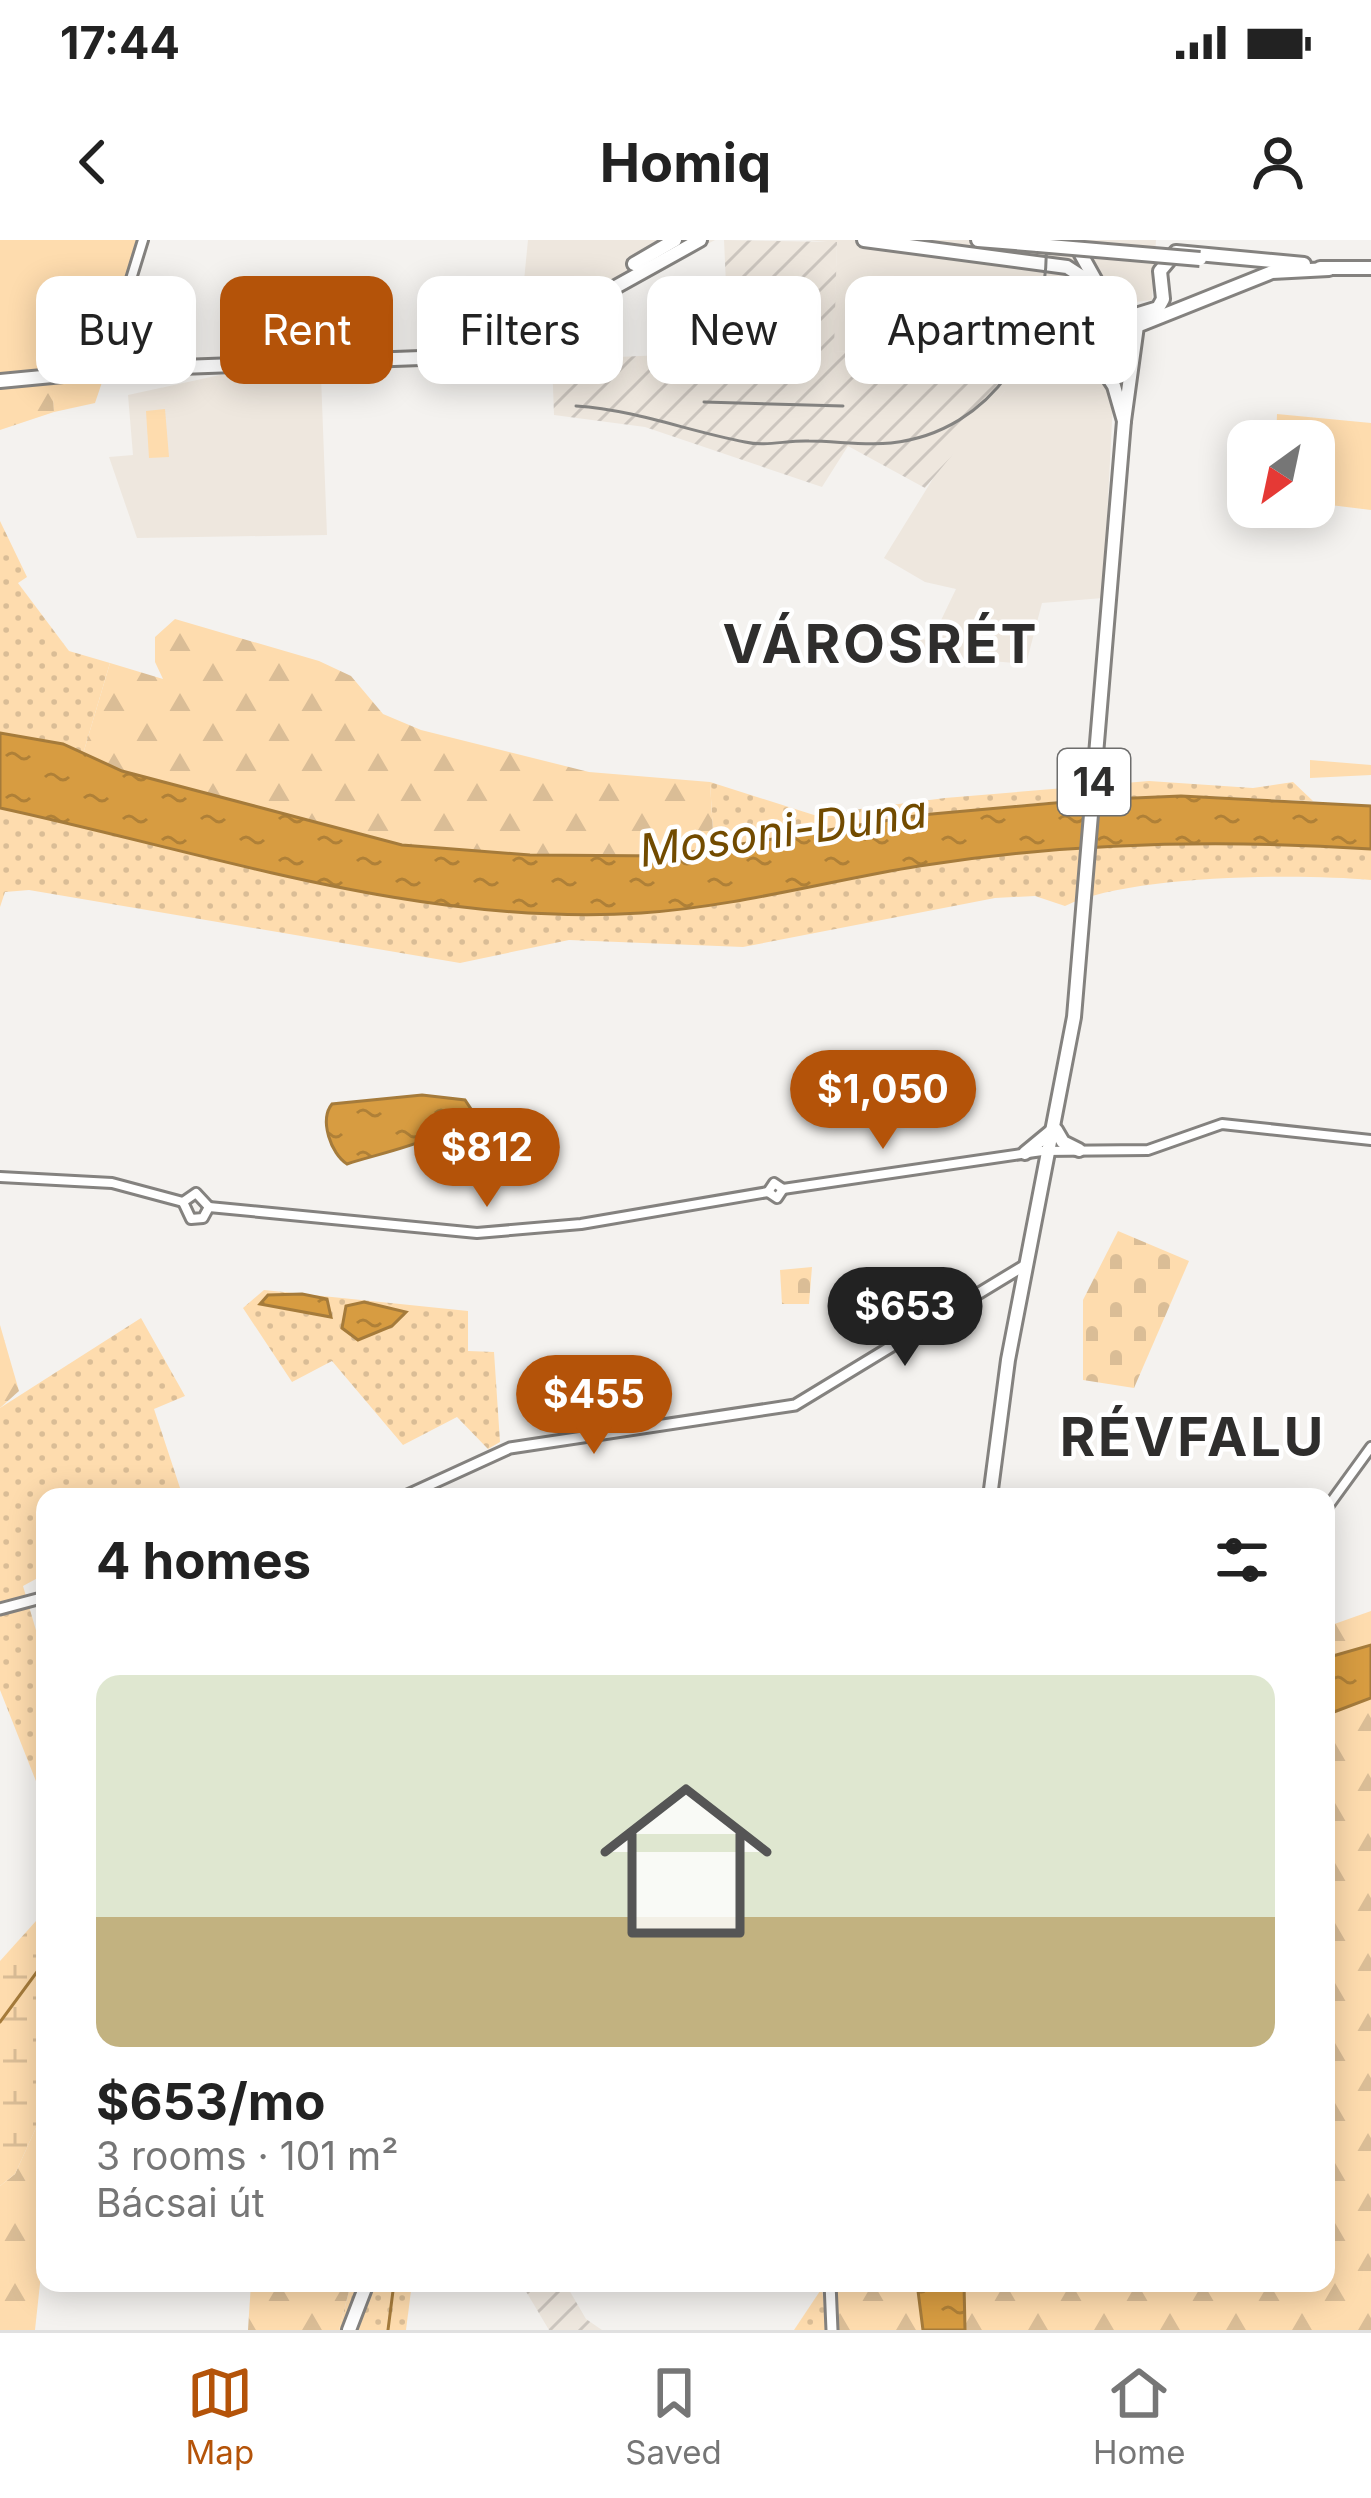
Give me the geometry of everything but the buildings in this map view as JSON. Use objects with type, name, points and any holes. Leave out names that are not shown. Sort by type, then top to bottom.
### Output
[{"type":"main road","points":[[620,276],[675,240]]},
{"type":"main road","points":[[623,279],[700,240]]},
{"type":"main road","points":[[864,240],[1067,267],[1081,276]]},
{"type":"main road","points":[[978,240],[1371,272]]},
{"type":"main road","points":[[1071,240],[1083,276]]},
{"type":"main road","points":[[1071,240],[1092,276]]},
{"type":"main road","points":[[1137,314],[1158,308],[1163,299],[1160,271],[1176,252],[1268,257],[1336,269]]},
{"type":"main road","points":[[1137,332],[1141,324],[1188,310],[1272,272],[1336,269]]},
{"type":"main road","points":[[196,367],[417,358]]},
{"type":"main road","points":[[0,381],[36,378]]},
{"type":"main road","name":"14","points":[[1113,384],[1124,422]]},
{"type":"main road","name":"14","points":[[991,1488],[1001,1399],[1056,1126],[1079,973],[1128,384]]},
{"type":"main road","points":[[1025,1154],[1056,1126],[1061,1140],[1079,1150]]},
{"type":"main road","points":[[423,1488],[510,1448],[795,1405],[1028,1263]]},
{"type":"main road","points":[[0,1609],[36,1600]]},
{"type":"main road","points":[[349,2330],[364,2292]]},
{"type":"main road","points":[[830,2292],[832,2330]]},
{"type":"street","points":[[132,276],[143,240]]},
{"type":"street","points":[[209,1207],[203,1218],[191,1220],[182,1210],[183,1202],[196,1193],[209,1207],[477,1233],[581,1224],[768,1192],[776,1183],[783,1189],[1051,1150],[1157,1148],[1222,1124],[1371,1140]]},
{"type":"street","points":[[0,1177],[112,1183],[183,1202]]},
{"type":"street","points":[[1335,1497],[1371,1447]]},
{"type":"shaded area","points":[[528,240],[715,240],[623,288],[623,276],[524,276]]},
{"type":"shaded area","points":[[724,240],[837,242],[834,351],[845,351],[845,384],[1009,384],[925,488],[848,446],[822,487],[645,427],[554,415],[553,384],[623,384],[623,357],[647,356],[647,384],[821,384],[821,276],[726,276]]},
{"type":"shaded area","points":[[807,240],[1156,240],[1152,300],[1137,302],[1137,276],[845,276],[845,351],[833,351],[837,243]]},
{"type":"shaded area","points":[[220,375],[220,384],[321,384],[327,535],[137,538],[109,457],[133,455],[128,395],[196,384]]},
{"type":"shaded area","points":[[991,384],[1114,384],[1103,598],[1042,603],[1026,664],[916,655],[904,648],[910,637],[931,641],[956,589],[925,582],[884,558],[942,464],[1005,391]]},
{"type":"shaded area","points":[[526,2292],[570,2292],[586,2319],[602,2330],[549,2330]]},
{"type":"green space","points":[[0,240],[150,240],[138,276],[36,276],[36,383],[0,386]]},
{"type":"green space","points":[[52,384],[101,384],[95,403],[54,412]]},
{"type":"green space","points":[[53,384],[54,412],[0,430],[0,386]]},
{"type":"green space","points":[[165,409],[169,457],[149,458],[146,411]]},
{"type":"green space","points":[[1277,414],[1371,423],[1371,510],[1335,506],[1335,420],[1277,420]]},
{"type":"green space","points":[[0,521],[27,577],[18,583],[69,651],[110,663],[83,754],[63,744],[0,733]]},
{"type":"green space","points":[[175,619],[319,661],[351,676],[383,714],[421,730],[589,772],[710,782],[714,849],[598,859],[437,850],[295,819],[122,771],[83,754],[110,663],[163,679],[155,662],[155,637]]},
{"type":"green space","points":[[1310,760],[1371,765],[1371,775],[1310,778]]},
{"type":"green space","points":[[1149,781],[1253,788],[1293,782],[1313,801],[1183,796],[1065,801],[948,813],[714,849],[710,782],[814,815],[945,798]]},
{"type":"green space","points":[[0,808],[318,883],[479,909],[560,914],[676,910],[976,858],[1145,845],[1371,849],[1371,880],[1258,877],[1170,882],[1065,906],[1035,896],[995,898],[743,947],[569,940],[460,963],[29,890],[5,892],[0,907]]},
{"type":"green space","points":[[1118,1231],[1189,1261],[1134,1388],[1083,1380],[1083,1300]]},
{"type":"green space","points":[[812,1267],[809,1304],[782,1304],[780,1270]]},
{"type":"green space","points":[[264,1290],[468,1311],[468,1351],[494,1352],[500,1442],[488,1449],[457,1417],[403,1445],[332,1361],[292,1382],[243,1308]]},
{"type":"green space","points":[[141,1318],[185,1396],[154,1409],[180,1488],[36,1488],[36,1579],[23,1586],[36,1630],[36,1781],[0,1690],[0,1408]]},
{"type":"green space","points":[[0,1325],[19,1391],[0,1408]]},
{"type":"green space","points":[[1371,1611],[1371,1645],[1335,1655],[1335,1624]]},
{"type":"green space","points":[[1371,1698],[1371,2330],[965,2330],[964,2292],[1335,2292],[1335,1712]]},
{"type":"green space","points":[[36,1921],[36,2128],[15,2174],[0,2186],[0,1961]]},
{"type":"green space","points":[[36,2128],[39,2292],[35,2330],[0,2330],[0,2186],[15,2174]]},
{"type":"green space","points":[[250,2292],[349,2292],[339,2330],[248,2330]]},
{"type":"green space","points":[[349,2292],[411,2292],[406,2330],[339,2330]]},
{"type":"green space","points":[[819,2292],[822,2292],[827,2330],[794,2330]]},
{"type":"green space","points":[[823,2292],[918,2292],[923,2330],[827,2330]]},
{"type":"water","points":[[0,733],[63,744],[122,771],[402,845],[530,855],[667,856],[921,815],[1181,796],[1371,806],[1371,849],[1257,844],[1088,847],[919,866],[676,910],[560,914],[479,909],[318,883],[0,808]]},
{"type":"water","points":[[422,1095],[465,1100],[471,1109],[448,1129],[414,1144],[347,1164],[336,1153],[327,1127],[332,1104]]},
{"type":"water","points":[[268,1295],[327,1299],[331,1317],[260,1304]]},
{"type":"water","points":[[364,1302],[406,1312],[392,1326],[358,1340],[342,1328],[346,1306]]},
{"type":"water","points":[[1371,1645],[1371,1698],[1335,1712],[1335,1655]]},
{"type":"water","points":[[918,2292],[964,2292],[965,2330],[923,2330]]},
{"type":"waterway","points":[[0,2022],[36,1973]]},
{"type":"waterway","points":[[388,2330],[393,2292]]},
{"type":"railway","points":[[576,406],[753,443],[881,444],[927,435],[959,420],[1009,373],[1038,311],[1046,240]]},
{"type":"railway","points":[[704,402],[843,406]]},
{"type":"district","name":"VÁROSRÉT","points":[[881,644]]},
{"type":"district","name":"RÉVFALU","points":[[1193,1437]]},
{"type":"water label","name":"Mosoni-Duna","points":[[783,831]]}]
